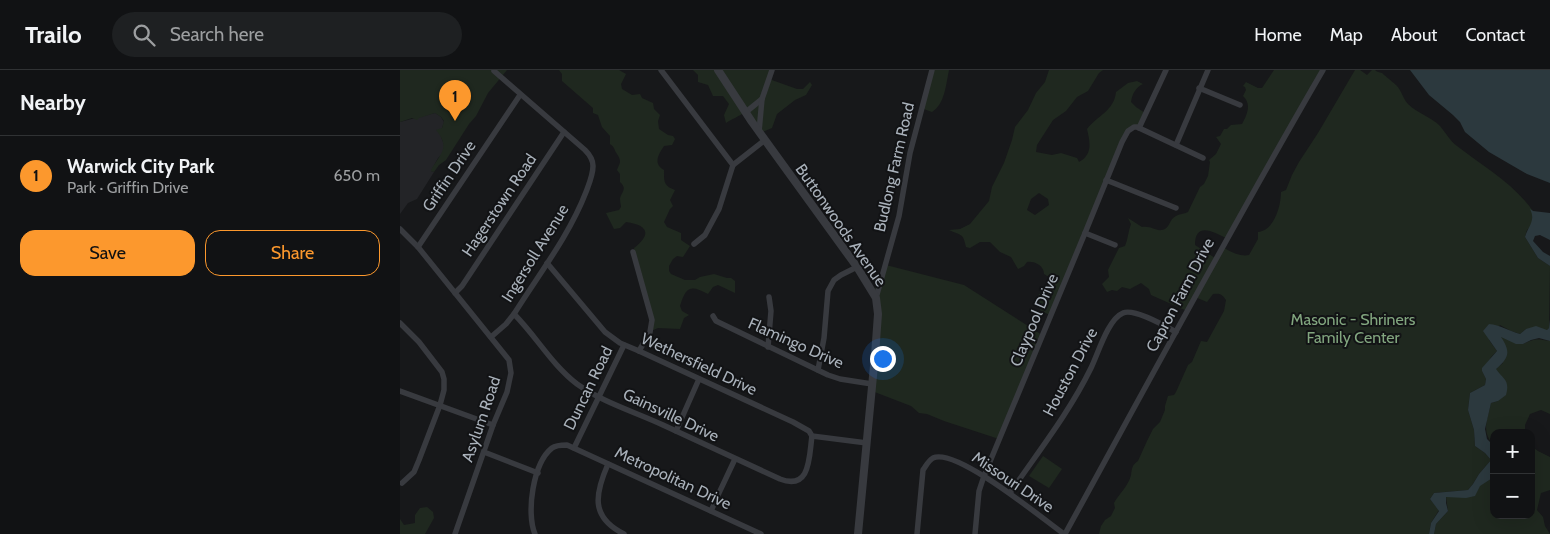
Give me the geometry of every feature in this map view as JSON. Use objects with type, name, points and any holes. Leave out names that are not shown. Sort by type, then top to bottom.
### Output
[{"type":"street","points":[[661,70],[733,165]]},
{"type":"street","name":"Buttonwoods Avenue","points":[[718,70],[759,132],[857,267],[876,298],[878,314],[858,534]]},
{"type":"street","points":[[759,132],[762,99],[772,70]]},
{"type":"street","name":"Budlong Farm Road","points":[[876,298],[899,216],[910,153],[932,70]]},
{"type":"street","name":"Claypool Drive","points":[[975,534],[979,491],[984,476],[1122,142],[1128,131],[1134,127],[1138,128],[1166,70]]},
{"type":"street","points":[[1176,145],[1208,70]]},
{"type":"street","name":"Capron Farm Drive","points":[[1064,534],[1256,185],[1323,70]]},
{"type":"street","name":"Ingersoll Avenue","points":[[491,337],[514,314],[566,234],[583,200],[593,164],[588,153],[494,71]]},
{"type":"street","points":[[1199,88],[1240,104]]},
{"type":"street","name":"Griffin Drive","points":[[418,247],[520,95]]},
{"type":"street","points":[[746,112],[762,99]]},
{"type":"street","points":[[1138,128],[1203,158]]},
{"type":"street","name":"Hagerstown Road","points":[[455,293],[462,286],[564,132]]},
{"type":"street","points":[[694,244],[705,234],[719,208],[733,165],[765,140]]},
{"type":"street","points":[[1106,180],[1176,208]]},
{"type":"street","name":"Asylum Road","points":[[400,229],[418,247],[509,360],[511,373],[507,392],[493,425],[455,534]]},
{"type":"street","points":[[1085,234],[1115,245]]},
{"type":"street","points":[[633,252],[652,320],[650,332],[639,351]]},
{"type":"street","name":"Wethersfield Drive","points":[[547,263],[605,332],[624,345],[793,422],[809,431],[812,436],[867,442]]},
{"type":"street","points":[[818,370],[824,338],[828,291],[834,280],[857,267]]},
{"type":"street","points":[[768,347],[771,311],[769,297]]},
{"type":"street","name":"Houston Drive","points":[[1010,494],[1068,409],[1091,368],[1111,323],[1118,316],[1129,312],[1176,332]]},
{"type":"street","name":"Gainsville Drive","points":[[514,314],[567,376],[578,385],[599,397],[787,482],[796,482],[804,476],[812,436]]},
{"type":"street","name":"Flamingo Drive","points":[[713,316],[716,322],[818,370],[840,379],[872,384]]},
{"type":"street","points":[[400,323],[419,342],[442,372],[444,379],[444,390],[440,405],[414,472],[402,484]]},
{"type":"street","name":"Duncan Road","points":[[534,534],[531,502],[538,473],[547,453],[558,445],[567,444],[574,448],[624,345]]},
{"type":"street","points":[[676,431],[699,379]]},
{"type":"street","points":[[400,391],[493,425]]},
{"type":"street","name":"Metropolitan Drive","points":[[574,448],[761,534]]},
{"type":"street","points":[[484,452],[538,473]]},
{"type":"street","name":"Missouri Drive","points":[[917,534],[923,470],[933,458],[943,457],[984,476],[1064,534]]},
{"type":"street","points":[[712,511],[735,459]]},
{"type":"street","points":[[608,464],[598,491],[599,506],[602,517],[607,523],[624,534]]},
{"type":"shaded area","points":[[1410,70],[1550,70],[1550,183],[1527,174],[1489,152],[1465,132],[1460,122],[1453,115],[1429,95]]},
{"type":"shaded area","points":[[435,113],[444,122],[440,134],[445,147],[443,153],[438,158],[431,171],[434,172],[417,199],[408,203],[400,214],[400,122]]},
{"type":"shaded area","points":[[1530,209],[1550,213],[1550,240],[1540,235],[1535,236],[1533,241],[1543,252],[1550,256],[1550,266],[1538,258],[1525,237],[1532,220]]},
{"type":"shaded area","points":[[1550,319],[1550,341],[1539,338],[1523,344],[1516,344],[1501,337],[1507,354],[1504,361],[1496,369],[1506,380],[1507,390],[1506,395],[1498,401],[1491,403],[1485,429],[1487,439],[1490,442],[1490,459],[1475,446],[1474,430],[1468,410],[1470,393],[1485,385],[1486,379],[1482,368],[1497,351],[1483,331],[1489,324],[1520,334],[1526,329],[1536,326],[1547,330]]},
{"type":"shaded area","points":[[1490,461],[1490,480],[1480,486],[1475,496],[1466,498],[1446,497],[1448,511],[1436,524],[1434,534],[1429,534],[1431,523],[1439,511],[1430,499],[1434,493],[1468,490]]},
{"type":"green space","points":[[400,70],[507,70],[488,93],[476,116],[446,160],[434,172],[431,170],[443,146],[443,142],[436,130],[442,128],[444,121],[435,113],[417,120],[412,118],[400,122]]},
{"type":"green space","points":[[559,70],[619,70],[626,74],[621,84],[622,89],[632,95],[640,94],[642,98],[653,103],[654,109],[660,115],[658,121],[659,129],[675,139],[672,145],[664,146],[658,159],[659,165],[664,170],[665,183],[668,187],[675,190],[670,200],[673,206],[664,222],[667,227],[681,233],[681,240],[690,246],[683,257],[677,256],[673,259],[669,266],[669,271],[671,274],[685,280],[695,280],[714,274],[731,278],[735,281],[735,293],[718,285],[713,287],[708,294],[697,289],[687,291],[680,306],[682,311],[689,315],[684,318],[680,329],[658,328],[651,331],[652,319],[634,248],[640,243],[645,231],[639,225],[626,222],[620,228],[614,229],[606,213],[619,210],[621,207],[620,199],[624,187],[620,182],[620,174],[617,170],[620,159],[614,147],[610,144],[610,136],[602,127],[598,115],[593,113],[593,108],[562,81],[562,74]]},
{"type":"green space","points":[[693,70],[771,70],[769,79],[797,89],[803,89],[810,82],[812,85],[806,95],[795,100],[777,114],[772,128],[760,133],[745,112],[726,123],[724,115],[729,104],[723,96],[713,96],[708,85],[698,82],[698,75]]},
{"type":"green space","points":[[931,70],[949,70],[940,104],[932,112],[921,108]]},
{"type":"green space","points":[[1049,70],[1103,70],[1099,73],[1088,91],[1077,97],[1066,111],[1053,120],[1037,145],[1036,152],[1052,155],[1061,153],[1077,158],[1079,162],[1083,159],[1087,155],[1089,147],[1087,129],[1109,108],[1116,92],[1128,83],[1137,81],[1143,84],[1135,91],[1131,102],[1145,113],[1137,127],[1128,131],[1050,315],[1041,311],[1036,302],[1039,294],[1044,295],[1052,284],[1052,279],[1044,274],[1041,266],[1036,263],[1027,262],[1018,269],[1011,257],[1000,252],[990,242],[980,242],[970,248],[966,247],[961,236],[949,230],[960,229],[970,224],[989,201],[992,187],[1004,163],[1015,127],[1045,82]],"holes":[[[1039,193],[1048,199],[1049,205],[1035,215],[1027,210],[1031,199]]]},
{"type":"green space","name":"Masonic - Shriners Family Center","points":[[1274,70],[1323,70],[1226,238],[1206,230],[1198,233],[1195,245],[1215,258],[1222,247],[1231,252],[1249,255],[1258,239],[1258,232],[1264,231],[1276,217],[1281,192],[1286,190],[1299,162],[1355,70],[1360,70],[1367,75],[1372,70],[1382,73],[1396,85],[1408,104],[1440,126],[1455,144],[1498,176],[1533,211],[1532,225],[1527,230],[1525,237],[1538,258],[1550,266],[1549,328],[1547,330],[1526,329],[1520,334],[1500,325],[1489,340],[1497,351],[1482,371],[1486,379],[1485,385],[1470,393],[1468,410],[1474,430],[1475,446],[1485,453],[1490,461],[1468,490],[1434,493],[1430,499],[1439,510],[1431,523],[1429,534],[1099,534],[1105,520],[1111,516],[1115,508],[1114,503],[1128,482],[1133,467],[1138,461],[1153,429],[1160,422],[1168,396],[1174,395],[1176,392],[1201,341],[1207,342],[1224,311],[1226,300],[1222,295],[1217,294],[1213,294],[1207,302],[1195,297],[1187,311],[1151,295],[1149,289],[1141,283],[1130,289],[1122,287],[1117,291],[1107,292],[1102,284],[1109,277],[1108,270],[1119,248],[1125,246],[1131,224],[1128,218],[1142,227],[1162,230],[1167,228],[1174,217],[1188,212],[1200,187],[1208,176],[1209,160],[1216,154],[1221,144],[1216,137],[1220,136],[1224,129],[1231,125],[1242,124],[1246,117],[1248,106],[1243,96],[1246,90],[1243,86],[1246,82],[1262,88]]},
{"type":"green space","points":[[886,265],[964,285],[1042,335],[999,439],[927,414],[919,413],[911,406],[872,391],[877,315],[873,291],[882,277]]},
{"type":"green space","points":[[1501,336],[1523,344],[1536,340],[1550,341],[1550,414],[1541,410],[1530,414],[1525,429],[1490,429],[1490,441],[1486,431],[1487,421],[1491,403],[1498,401],[1499,374],[1495,369],[1503,363]]},
{"type":"green space","points":[[1535,449],[1550,457],[1550,490],[1541,493],[1537,510],[1543,517],[1545,526],[1550,534],[1434,534],[1436,524],[1448,511],[1446,497],[1465,493],[1490,479],[1490,519],[1535,519]]},
{"type":"green space","points":[[1043,456],[1062,469],[1049,488],[1029,476]]},
{"type":"green space","points":[[427,507],[433,512],[434,518],[425,534],[400,534],[400,519],[404,525],[415,523],[415,515],[420,508]]},
{"type":"place","name":"Warwick City Park","points":[[455,121]]}]
